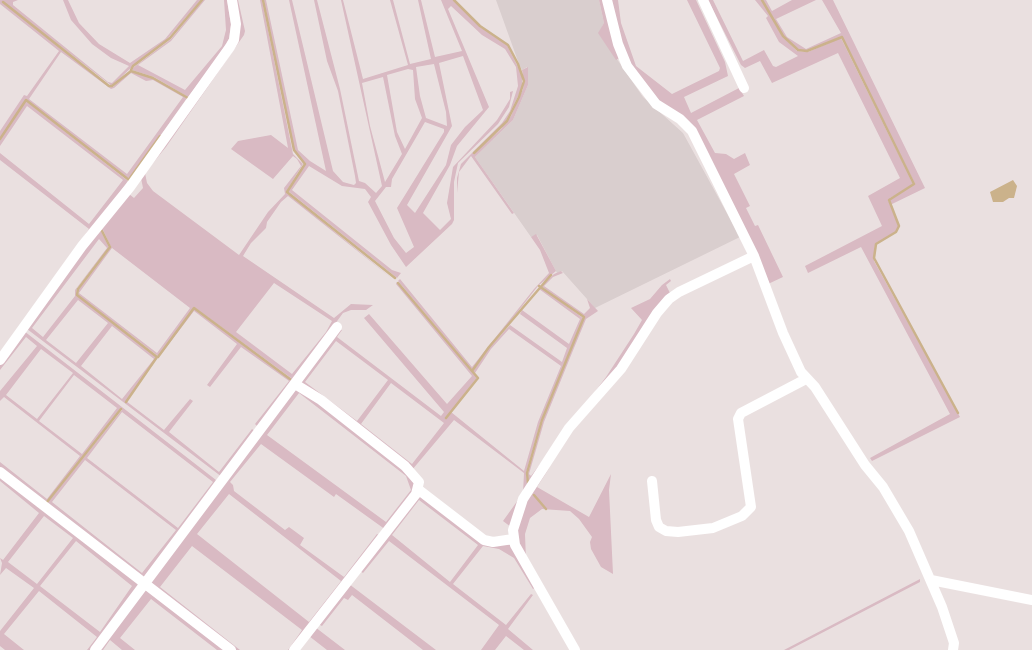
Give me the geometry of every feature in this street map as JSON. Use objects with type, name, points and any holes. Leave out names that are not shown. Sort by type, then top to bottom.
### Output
[{"type":"street","points":[[0,360],[82,246],[130,187],[230,47],[234,40],[236,24],[232,0]]},
{"type":"street","points":[[607,0],[618,44],[627,66],[656,104],[680,119],[692,131],[754,256],[783,334],[806,379],[814,386],[865,465],[891,499],[915,542],[932,580],[954,643],[953,650]]},
{"type":"street","points":[[704,0],[744,88]]},
{"type":"street","points":[[575,650],[513,540],[513,530],[518,511],[530,487],[575,421],[621,369],[663,305],[679,292],[754,256]]},
{"type":"street","points":[[95,650],[337,327]]},
{"type":"street","points":[[652,481],[656,520],[659,527],[666,531],[678,532],[713,528],[742,516],[751,507],[751,500],[738,419],[741,413],[806,379]]},
{"type":"street","points":[[295,384],[321,400],[406,466],[416,476],[418,490],[484,540],[492,542],[513,540]]},
{"type":"street","points":[[0,472],[231,650]]},
{"type":"street","points":[[294,650],[418,490]]},
{"type":"street","points":[[932,580],[1032,600]]},
{"type":"shaded area","points":[[0,0],[18,0],[13,2],[13,5],[108,82],[112,83],[129,66],[111,58],[92,44],[71,20],[63,0],[68,0],[79,23],[99,44],[130,63],[165,39],[197,0],[201,0],[163,44],[135,64],[112,86],[3,2],[109,86],[113,87],[131,71],[153,78],[187,98],[129,180],[26,100],[0,138],[0,131],[24,95],[27,96],[59,51],[0,4]],"holes":[[[61,52],[111,89],[131,73],[146,81],[153,80],[183,97],[127,174],[29,99]]]},
{"type":"shaded area","points":[[203,0],[205,0],[171,41],[138,65],[185,90],[222,46],[226,30],[224,0],[227,0],[231,25],[229,39],[215,62],[188,97],[154,77],[132,70],[134,67],[171,39]]},
{"type":"shaded area","points":[[234,0],[238,0],[245,31],[244,35],[166,147],[145,173],[147,183],[153,191],[239,255],[268,212],[285,194],[284,188],[301,166],[297,159],[293,156],[273,179],[231,149],[238,141],[271,135],[288,148],[260,0],[262,0],[293,154],[303,164],[286,192],[394,280],[288,196],[281,202],[267,222],[266,228],[251,243],[243,256],[334,318],[351,304],[373,305],[366,310],[351,310],[343,313],[259,428],[255,424],[289,381],[241,347],[210,387],[207,385],[237,344],[194,311],[159,357],[194,308],[291,378],[194,307],[158,356],[78,295],[79,289],[111,247],[103,230],[101,231],[109,247],[77,288],[76,295],[157,357],[126,401],[164,430],[190,399],[193,401],[169,432],[219,472],[252,429],[256,432],[222,477],[27,329],[85,247],[129,194],[134,198],[143,188],[141,178],[234,44]],"holes":[[[99,239],[107,248],[75,290],[75,296],[43,337],[32,328]],[[112,248],[190,308],[157,353],[79,293]],[[274,283],[332,321],[326,332],[292,374],[236,332]],[[78,300],[108,323],[76,363],[46,340]],[[112,326],[154,359],[122,399],[81,366]]]},
{"type":"shaded area","points":[[264,0],[266,0],[298,150],[310,161],[326,171],[289,0],[292,0],[333,171],[343,182],[354,185],[356,183],[338,91],[327,61],[314,0],[317,0],[340,89],[359,181],[365,183],[376,193],[382,186],[341,0],[343,0],[363,79],[408,65],[390,0],[393,0],[410,64],[431,59],[418,0],[421,0],[435,57],[462,51],[441,0],[453,0],[480,27],[507,45],[522,75],[522,88],[506,121],[474,153],[501,129],[511,116],[523,89],[522,70],[528,67],[528,85],[513,120],[475,157],[514,213],[512,214],[471,156],[459,172],[457,193],[457,178],[461,164],[502,123],[510,111],[518,86],[516,67],[505,49],[482,35],[451,6],[448,9],[489,107],[457,146],[450,165],[423,213],[440,230],[451,219],[447,203],[453,167],[497,120],[510,99],[510,92],[513,91],[509,107],[498,124],[458,163],[454,182],[454,220],[452,224],[406,267],[391,245],[368,202],[371,197],[365,189],[342,186],[309,166],[292,190],[392,270],[401,273],[397,278],[288,191],[305,164],[294,150]],"holes":[[[463,56],[483,110],[465,127],[451,145],[446,165],[415,213],[407,205],[452,126],[439,63]],[[434,64],[446,112],[447,126],[426,118],[420,96],[416,67]],[[408,69],[413,70],[415,99],[422,118],[405,149],[397,132],[387,75]],[[383,77],[395,136],[402,154],[385,182],[370,126],[362,83]],[[425,122],[444,129],[444,132],[397,208],[414,247],[406,253],[394,238],[375,201],[386,187],[391,187],[392,179]]]},
{"type":"shaded area","points":[[496,0],[599,0],[604,23],[599,33],[643,97],[683,133],[740,237],[595,308],[562,271],[557,273],[537,235],[531,237],[475,157],[513,120],[528,85],[527,67],[522,70],[519,64]]},
{"type":"shaded area","points":[[599,0],[603,0],[621,57],[616,60],[598,33],[604,23]]},
{"type":"shaded area","points":[[610,0],[618,0],[621,23],[636,66],[672,94],[719,71],[720,68],[687,0],[696,0],[725,62],[728,76],[684,97],[691,113],[739,88],[744,96],[697,120],[715,153],[726,154],[734,159],[745,153],[750,165],[734,174],[750,206],[746,208],[755,226],[758,225],[783,277],[768,284],[693,130],[654,98],[628,63]]},
{"type":"shaded area","points":[[708,0],[713,0],[743,61],[764,50],[773,66],[776,67],[798,56],[779,42],[766,18],[768,16],[755,0],[762,0],[782,36],[797,51],[808,52],[841,38],[913,184],[888,200],[899,226],[896,232],[875,244],[874,261],[960,417],[872,461],[870,458],[950,414],[861,247],[808,273],[805,266],[882,226],[868,196],[900,178],[838,53],[772,83],[760,61],[745,68],[741,65]]},
{"type":"shaded area","points":[[763,0],[766,0],[772,11],[792,0],[816,0],[776,19],[787,37],[806,49],[841,33],[822,0],[833,0],[925,188],[890,205],[890,198],[915,184],[842,36],[807,51],[798,50],[783,36]]},
{"type":"shaded area","points":[[26,101],[128,181],[0,354],[89,229],[0,160],[0,153],[89,224],[123,180],[27,106],[0,146],[0,140]]},
{"type":"shaded area","points":[[1013,180],[1017,186],[1014,198],[1009,198],[1003,202],[993,202],[990,192]]},
{"type":"shaded area","points":[[536,234],[556,271],[538,286],[472,370],[398,281],[400,279],[472,367],[534,289],[549,273],[540,250],[531,237]]},
{"type":"shaded area","points":[[561,271],[563,273],[553,277],[544,286],[584,314],[590,308],[587,299],[598,311],[586,319],[574,348],[544,422],[529,474],[531,476],[606,377],[634,334],[642,320],[631,308],[650,299],[670,279],[671,281],[666,285],[671,295],[626,358],[529,484],[528,473],[543,420],[584,317],[541,286],[554,274]]},
{"type":"shaded area","points":[[397,282],[476,376],[476,379],[445,419],[451,412],[524,471],[538,422],[561,366],[509,329],[491,349],[475,373],[473,371],[490,347],[510,325],[562,362],[567,348],[520,314],[522,310],[569,344],[580,319],[539,289],[540,287],[583,318],[541,420],[526,473],[528,486],[511,527],[503,521],[523,493],[524,473],[454,420],[412,470],[301,385],[300,380],[338,330],[342,330],[337,337],[441,416],[444,412],[364,318],[369,314],[447,404],[472,376],[396,284]],"holes":[[[336,341],[388,380],[357,421],[305,382]],[[391,383],[444,423],[412,464],[361,424]]]},
{"type":"shaded area","points":[[24,331],[216,480],[150,575],[142,578],[0,468],[0,462],[47,499],[80,456],[4,397],[0,401],[0,391],[37,346],[26,337],[0,370],[0,363]],"holes":[[[41,349],[73,373],[37,419],[6,395]],[[74,375],[117,408],[82,454],[39,421]],[[120,409],[122,410],[47,503]],[[122,412],[213,482],[178,528],[87,458]],[[85,460],[176,530],[142,573],[52,502]]]},
{"type":"shaded area","points":[[300,389],[390,457],[417,486],[386,530],[336,494],[334,497],[261,444],[230,482],[233,485],[234,491],[285,530],[289,527],[304,538],[300,545],[344,577],[377,534],[381,536],[293,650],[288,650],[302,630],[192,546],[160,587],[240,650],[234,650],[153,588],[150,579],[293,390]],"holes":[[[299,393],[406,476],[411,490],[386,522],[267,435]],[[229,494],[341,581],[309,622],[197,534]]]},
{"type":"shaded area","points":[[550,467],[537,487],[589,517],[611,474],[609,490],[613,574],[601,567],[591,549],[590,542],[592,537],[579,519],[570,511],[542,509],[530,518],[525,534],[526,560],[516,545],[519,512]]},
{"type":"shaded area","points":[[0,474],[137,580],[139,586],[93,650],[87,650],[97,637],[39,591],[4,634],[24,650],[5,650],[0,646],[0,631],[34,588],[6,568],[0,575],[2,563],[0,558],[3,560],[39,513],[0,481]],"holes":[[[44,516],[73,538],[37,584],[8,562]],[[76,541],[132,586],[100,632],[40,586]]]},
{"type":"shaded area","points":[[418,495],[482,541],[511,545],[537,586],[533,589],[514,558],[499,549],[483,546],[453,584],[506,625],[531,594],[533,595],[508,629],[533,650],[524,650],[506,636],[495,650],[481,650],[499,625],[389,541],[363,573],[360,571]],"holes":[[[419,500],[478,545],[450,582],[392,535]]]},
{"type":"shaded area","points":[[920,579],[920,582],[789,650],[784,650]]},
{"type":"shaded area","points":[[349,584],[436,650],[423,650],[352,595],[348,600],[344,598],[322,626],[318,624]]},
{"type":"shaded area","points":[[145,589],[228,650],[217,650],[151,599],[120,638],[135,650],[122,650],[110,640],[103,650],[97,650]]},
{"type":"shaded area","points":[[315,627],[345,650],[327,650],[309,636]]},
{"type":"waterway","points":[[131,70],[133,66],[170,38],[202,0]]},
{"type":"waterway","points":[[263,0],[294,150],[305,164],[287,192],[395,278]]},
{"type":"waterway","points":[[454,0],[480,26],[508,45],[524,81],[519,97],[507,121],[474,153]]},
{"type":"waterway","points":[[762,0],[783,36],[798,50],[807,51],[842,37],[914,184],[889,200],[899,226],[896,232],[876,244],[874,258],[958,413]]},
{"type":"waterway","points":[[3,2],[109,86],[112,86],[131,71],[153,78],[188,98]]},
{"type":"waterway","points":[[0,139],[26,100],[129,180]]},
{"type":"waterway","points":[[130,178],[160,136]]},
{"type":"waterway","points":[[102,231],[110,247],[78,289],[77,295],[157,357],[126,402]]},
{"type":"waterway","points":[[398,283],[472,371],[489,347],[551,275]]},
{"type":"waterway","points":[[528,483],[527,473],[542,420],[584,317],[539,286]]},
{"type":"waterway","points":[[158,357],[194,308],[290,379]]},
{"type":"waterway","points":[[446,418],[478,378],[472,371]]},
{"type":"waterway","points":[[47,502],[121,409]]},
{"type":"waterway","points":[[534,495],[546,509]]}]
